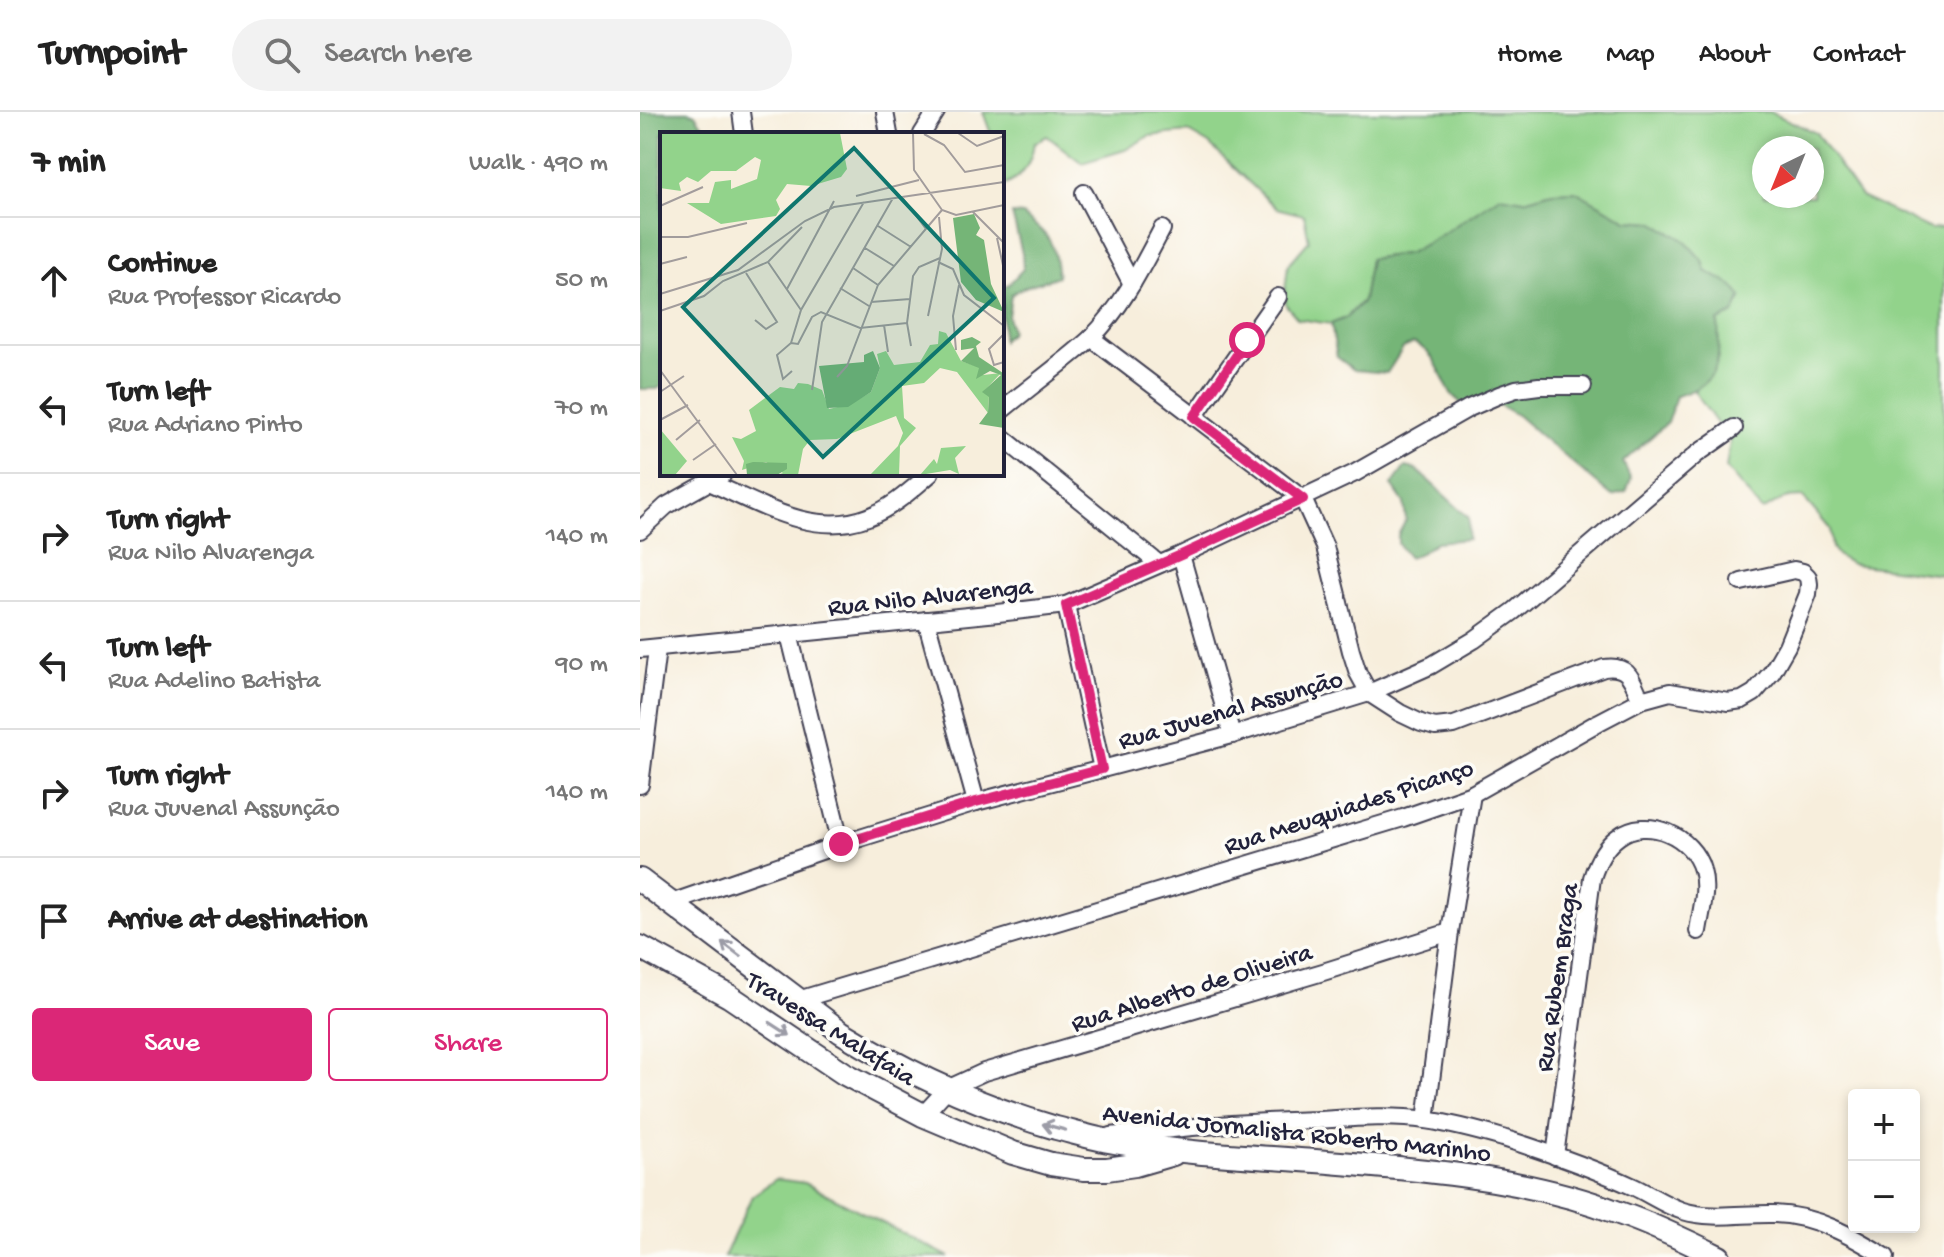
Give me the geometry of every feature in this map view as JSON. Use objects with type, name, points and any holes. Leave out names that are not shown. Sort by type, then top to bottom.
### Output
[{"type":"main road","name":"Avenida Jornalista Roberto Marinho","points":[[640,880],[841,1032],[873,1052],[947,1089],[1017,1117],[1093,1138],[1185,1151],[1364,1165],[1482,1179],[1576,1199],[1617,1212],[1719,1257]]},
{"type":"main road","name":"Travessa Malafaia","points":[[640,947],[729,996],[845,1074],[923,1115],[1013,1153],[1051,1164],[1107,1169],[1185,1151]]},
{"type":"street","points":[[741,112],[744,132]]},
{"type":"street","points":[[885,112],[889,132]]},
{"type":"street","points":[[923,132],[936,112]]},
{"type":"street","points":[[1084,193],[1132,284]]},
{"type":"street","points":[[1004,408],[1091,338],[1132,284],[1162,229]]},
{"type":"street","points":[[1194,417],[1278,297]]},
{"type":"street","points":[[1091,338],[1303,499],[1325,547],[1351,651],[1369,693],[1421,723],[1435,727],[1454,725],[1616,666],[1631,679],[1641,700]]},
{"type":"street","name":"Rua Nilo Alvarenga","points":[[648,649],[1066,605],[1303,499],[1469,408],[1516,389],[1583,386]]},
{"type":"street","name":"Rua Juvenal Assunção","points":[[671,903],[841,844],[976,802],[1232,735],[1369,693],[1432,665],[1514,611],[1697,454],[1734,428]]},
{"type":"street","points":[[1004,439],[1159,564]]},
{"type":"street","points":[[640,530],[666,506],[716,478],[790,517],[829,525],[867,518],[912,490],[928,476]]},
{"type":"street","points":[[1181,555],[1232,735]]},
{"type":"street","name":"Rua Meuquiades Picanço","points":[[798,1000],[1343,836],[1472,794],[1641,700],[1670,692],[1728,702],[1742,700],[1754,693],[1772,672],[1787,646],[1808,594],[1808,577],[1794,570],[1741,582]]},
{"type":"street","points":[[1066,605],[1102,769]]},
{"type":"street","points":[[926,620],[976,802]]},
{"type":"street","points":[[789,634],[841,844]]},
{"type":"street","points":[[640,785],[648,649]]},
{"type":"street","points":[[1426,1120],[1450,932],[1472,794]]},
{"type":"street","name":"Rua Rubem Braga","points":[[1555,1156],[1592,878],[1605,849],[1617,837],[1629,830],[1656,828],[1677,836],[1692,851],[1702,868],[1705,892],[1698,931]]},
{"type":"street","name":"Rua Alberto de Oliveira","points":[[947,1089],[984,1072],[1450,932]]},
{"type":"street","points":[[923,1115],[947,1089]]},
{"type":"street","points":[[1093,1138],[1184,1126],[1354,1118],[1426,1120],[1501,1138],[1555,1156],[1634,1187],[1681,1211],[1720,1216],[1797,1216],[1848,1235],[1886,1257]]},
{"type":"street","points":[[1673,1235],[1681,1211]]},
{"type":"green space","points":[[640,112],[689,112],[695,114],[707,132],[660,132],[660,387],[640,389]]},
{"type":"green space","points":[[983,112],[1770,112],[1818,136],[1752,136],[1752,208],[1824,208],[1824,144],[1861,197],[1930,229],[1944,228],[1944,575],[1852,564],[1838,556],[1832,548],[1830,529],[1803,497],[1785,498],[1762,511],[1726,468],[1730,442],[1694,391],[1705,378],[1713,359],[1718,321],[1733,314],[1733,286],[1706,271],[1703,261],[1653,222],[1627,220],[1575,191],[1552,192],[1524,200],[1500,196],[1409,253],[1370,259],[1363,300],[1346,318],[1331,324],[1298,319],[1286,305],[1288,265],[1309,241],[1304,215],[1276,208],[1209,144],[1188,132],[1149,136],[1125,150],[1082,163],[1047,136],[1034,143],[1028,164],[1015,180],[1004,185],[1004,132],[990,132]]},
{"type":"green space","points":[[1575,191],[1627,220],[1653,222],[1684,240],[1703,261],[1706,271],[1733,286],[1742,297],[1733,314],[1718,321],[1719,348],[1710,378],[1691,391],[1676,396],[1667,423],[1623,462],[1631,479],[1626,492],[1612,496],[1518,416],[1487,398],[1463,405],[1450,392],[1436,363],[1421,347],[1414,343],[1403,348],[1387,373],[1354,370],[1337,357],[1331,324],[1346,318],[1363,301],[1370,259],[1409,253],[1500,196],[1524,200],[1552,192]]},
{"type":"green space","points":[[1012,214],[1023,215],[1046,235],[1058,276],[1011,295],[1008,316],[1011,331],[1004,339],[1004,287],[1023,269]]},
{"type":"green space","points":[[1405,467],[1416,469],[1469,518],[1468,539],[1436,542],[1409,558],[1398,544],[1398,535],[1406,520],[1404,503],[1392,485]]},
{"type":"green space","points":[[776,1179],[805,1183],[949,1257],[724,1257],[752,1196]]},
{"type":"route","points":[[841,844],[976,802],[1102,769],[1066,605],[1303,499],[1194,417],[1247,340]]}]
